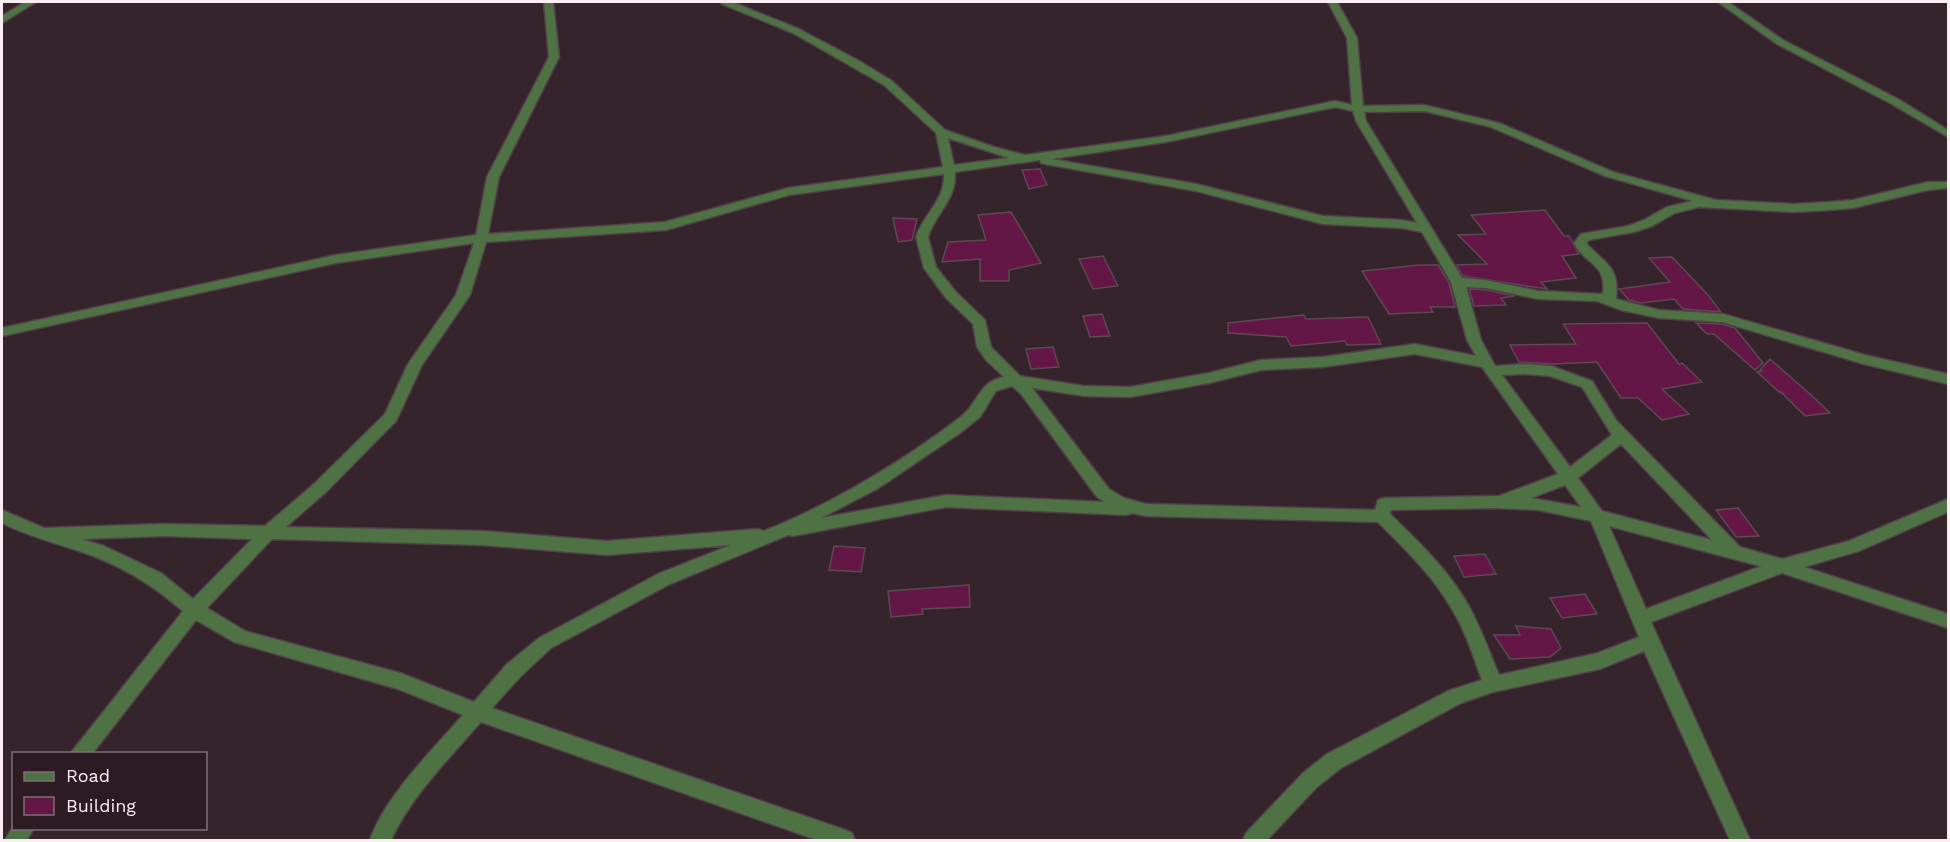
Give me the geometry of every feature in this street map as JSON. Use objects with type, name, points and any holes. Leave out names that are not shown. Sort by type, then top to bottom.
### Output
[{"type":"street","points":[[2,20],[31,2]]},
{"type":"street","points":[[81,752],[194,610],[268,533],[320,488],[391,417],[415,364],[463,296],[481,239],[493,177],[554,57],[548,2]]},
{"type":"street","points":[[725,2],[796,31],[865,69],[888,83],[941,132],[945,139],[950,184],[943,202],[922,237],[930,268],[951,295],[980,323],[984,347],[991,357],[1026,390],[1103,493],[1119,503],[1146,510]]},
{"type":"street","points":[[1333,2],[1352,38],[1358,109],[1367,132],[1458,282],[1474,340],[1489,367],[1597,516],[1649,641],[1740,840]]},
{"type":"street","points":[[1723,2],[1780,42],[1894,101],[1948,134]]},
{"type":"street","points":[[2,333],[336,259],[481,239],[666,226],[788,192],[1166,139],[1335,104],[1358,109],[1424,108],[1495,125],[1610,174],[1711,202],[1785,207],[1829,206],[1853,204],[1928,186],[1948,185]]},
{"type":"street","points":[[941,132],[991,150],[1196,188],[1323,220],[1401,224],[1425,229]]},
{"type":"street","points":[[1610,300],[1613,282],[1611,277],[1582,247],[1581,240],[1598,234],[1630,229],[1683,206],[1711,202]]},
{"type":"street","points":[[1458,282],[1486,284],[1538,295],[1599,297],[1626,307],[1659,314],[1723,318],[1854,356],[1948,380]]},
{"type":"street","points":[[380,840],[389,821],[431,765],[513,671],[545,643],[664,579],[777,533],[871,485],[975,413],[991,387],[998,383],[1016,380],[1084,391],[1130,392],[1209,378],[1261,365],[1323,362],[1415,349],[1489,367],[1551,371],[1587,384],[1611,424],[1734,552]]},
{"type":"street","points":[[1495,502],[1552,485],[1593,460],[1622,435]]},
{"type":"street","points":[[2,530],[37,532],[164,530],[482,538],[607,548],[777,533],[946,501],[1146,510],[1382,516],[1438,573],[1455,597],[1473,633],[1493,684]]},
{"type":"street","points":[[1382,516],[1384,504],[1495,502],[1538,504],[1597,516],[1734,552],[1948,621]]},
{"type":"street","points":[[1641,618],[1782,566],[1853,546],[1948,506]]},
{"type":"street","points":[[2,516],[37,532],[98,551],[155,578],[194,610],[240,637],[383,676],[478,712],[846,840]]},
{"type":"street","points":[[1254,840],[1310,780],[1334,761],[1455,697],[1493,684],[1600,661],[1649,641]]},
{"type":"building","points":[[1040,169],[1047,185],[1029,189],[1022,170]]},
{"type":"building","points":[[1545,210],[1564,236],[1569,236],[1579,254],[1562,256],[1576,278],[1541,282],[1547,289],[1463,276],[1456,265],[1487,264],[1458,235],[1486,234],[1471,215]]},
{"type":"building","points":[[1011,212],[1041,263],[1009,270],[1009,281],[980,281],[980,259],[942,262],[948,242],[986,240],[978,215]]},
{"type":"building","points":[[893,218],[917,219],[912,240],[898,242]]},
{"type":"building","points":[[1103,256],[1118,286],[1093,289],[1079,259]]},
{"type":"building","points":[[1672,257],[1721,312],[1683,309],[1674,299],[1641,303],[1629,300],[1619,289],[1670,282],[1649,258]]},
{"type":"building","points":[[1438,265],[1449,283],[1455,307],[1430,307],[1433,312],[1389,314],[1362,271]]},
{"type":"building","points":[[1469,289],[1515,296],[1501,298],[1506,305],[1474,306]]},
{"type":"building","points":[[1102,314],[1110,336],[1090,337],[1083,316]]},
{"type":"building","points":[[1304,315],[1306,319],[1368,317],[1381,344],[1347,345],[1345,341],[1291,346],[1286,337],[1228,333],[1228,323]]},
{"type":"building","points":[[1647,323],[1679,364],[1682,363],[1702,382],[1662,389],[1689,414],[1662,420],[1638,398],[1621,398],[1597,362],[1552,364],[1519,362],[1510,345],[1576,344],[1563,324]]},
{"type":"building","points":[[1696,323],[1722,324],[1735,328],[1763,363],[1755,370],[1714,334],[1707,334]]},
{"type":"building","points":[[1053,347],[1059,367],[1031,369],[1026,349]]},
{"type":"building","points":[[1770,359],[1830,413],[1805,416],[1757,372],[1762,371],[1760,370]]},
{"type":"building","points":[[1738,508],[1759,536],[1736,537],[1716,510]]},
{"type":"building","points":[[834,546],[865,548],[861,572],[829,570]]},
{"type":"building","points":[[1485,554],[1496,574],[1464,577],[1454,556]]},
{"type":"building","points":[[969,585],[970,607],[922,609],[923,614],[891,617],[888,591]]},
{"type":"building","points":[[1585,594],[1597,614],[1562,618],[1550,598]]},
{"type":"building","points":[[1516,626],[1551,629],[1561,648],[1550,657],[1510,659],[1494,635],[1520,635]]}]
